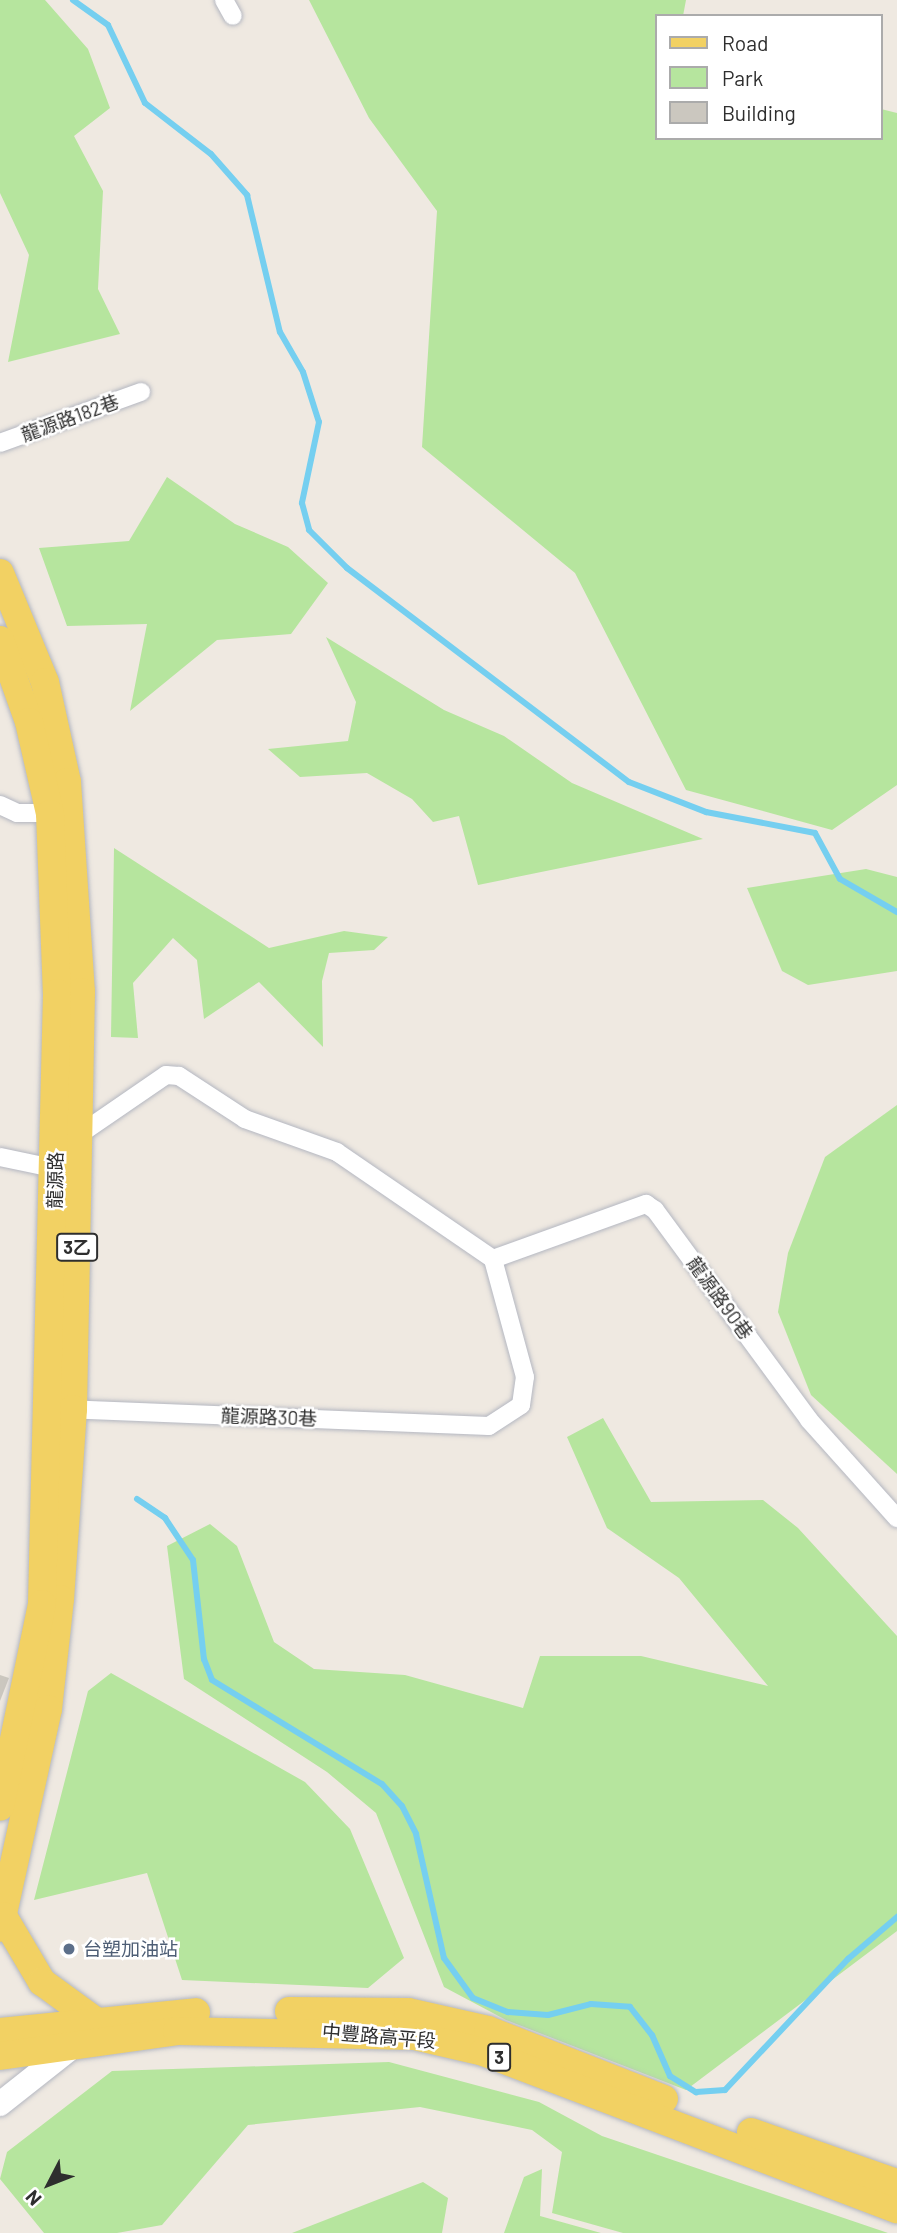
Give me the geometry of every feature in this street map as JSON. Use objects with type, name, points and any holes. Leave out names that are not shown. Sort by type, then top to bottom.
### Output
[{"type":"main road","name":"3乙","points":[[0,573],[45,682],[80,952],[80,1134],[67,1170],[61,1409],[48,1709],[1,1922]]},
{"type":"main road","name":"龍源路","points":[[0,640],[61,813],[67,1170]]},
{"type":"main road","name":"3乙","points":[[0,1807],[41,1604],[61,1409]]},
{"type":"main road","points":[[1,1922],[42,1982],[93,2018]]},
{"type":"main road","name":"中豐路高平段","points":[[0,2032],[93,2018],[181,2012],[408,2012],[488,2030],[789,2156],[897,2209]]},
{"type":"main road","name":"中豐路高平段","points":[[0,2056],[177,2031],[415,2036],[483,2052],[789,2156],[897,2183]]},
{"type":"street","name":"龍源路182巷","points":[[0,443],[141,392]]},
{"type":"street","points":[[0,805],[61,813]]},
{"type":"street","points":[[80,1134],[166,1075],[179,1076],[244,1119],[337,1152],[493,1259]]},
{"type":"street","points":[[0,1157],[67,1170]]},
{"type":"street","name":"龍源路90巷","points":[[493,1259],[646,1204],[655,1210],[809,1420],[897,1518]]},
{"type":"street","name":"龍源路30巷","points":[[61,1409],[489,1426],[521,1405],[525,1377],[493,1259]]},
{"type":"street","points":[[0,2105],[77,2044]]},
{"type":"green space","points":[[0,0],[45,0],[88,49],[110,108],[74,136],[103,191],[98,289],[120,334],[8,362],[29,255],[0,193]]},
{"type":"green space","points":[[309,0],[686,0],[683,14],[656,14],[656,140],[883,140],[883,110],[897,113],[897,785],[832,830],[686,790],[575,573],[422,447],[437,211],[369,118]]},
{"type":"green space","points":[[167,477],[235,524],[288,547],[328,583],[291,634],[217,640],[130,711],[147,624],[67,626],[39,548],[129,541]]},
{"type":"green space","points":[[326,637],[444,710],[504,736],[572,783],[703,839],[478,885],[459,816],[433,822],[412,799],[367,773],[300,777],[268,749],[348,741],[356,702]]},
{"type":"green space","points":[[114,848],[269,948],[344,931],[388,937],[374,950],[329,953],[322,981],[323,1047],[259,982],[204,1019],[197,960],[173,938],[133,983],[138,1038],[111,1037]]},
{"type":"green space","points":[[866,869],[897,877],[897,971],[808,985],[782,971],[747,888]]},
{"type":"green space","points":[[897,1105],[897,1474],[811,1395],[778,1312],[788,1253],[825,1157]]},
{"type":"green space","points":[[603,1418],[651,1502],[763,1500],[798,1528],[897,1636],[897,1931],[686,2090],[506,2020],[444,1987],[376,1813],[327,1772],[184,1679],[167,1546],[210,1524],[237,1546],[274,1642],[314,1669],[405,1675],[523,1708],[540,1656],[641,1656],[768,1686],[679,1578],[607,1528],[567,1437]]},
{"type":"green space","points":[[111,1673],[305,1782],[350,1829],[404,1958],[368,1988],[182,1980],[147,1873],[34,1900],[88,1691]]},
{"type":"green space","points":[[389,2062],[539,2102],[602,2136],[888,2233],[623,2233],[552,2213],[562,2152],[532,2130],[420,2107],[248,2125],[162,2225],[117,2233],[44,2233],[0,2179],[7,2152],[112,2071]]},
{"type":"green space","points":[[542,2169],[540,2216],[601,2233],[504,2233],[524,2177]]},
{"type":"green space","points":[[423,2182],[448,2198],[442,2233],[292,2233]]},
{"type":"building","points":[[0,1675],[9,1678],[0,1701]]},
{"type":"waterway","points":[[73,0],[108,25],[145,103],[211,154],[247,195],[280,332],[303,372],[319,422],[302,503],[309,530],[347,568],[629,782],[706,812],[815,833],[840,879],[897,912]]},
{"type":"waterway","points":[[137,1499],[165,1518],[193,1560],[204,1659],[212,1680],[382,1784],[402,1806],[416,1834],[444,1958],[473,1998],[508,2012],[548,2015],[591,2004],[630,2007],[652,2035],[670,2076],[696,2092],[725,2090],[848,1959],[897,1917]]},
{"type":"place","name":"台塑加油站","points":[[69,1949]]}]
